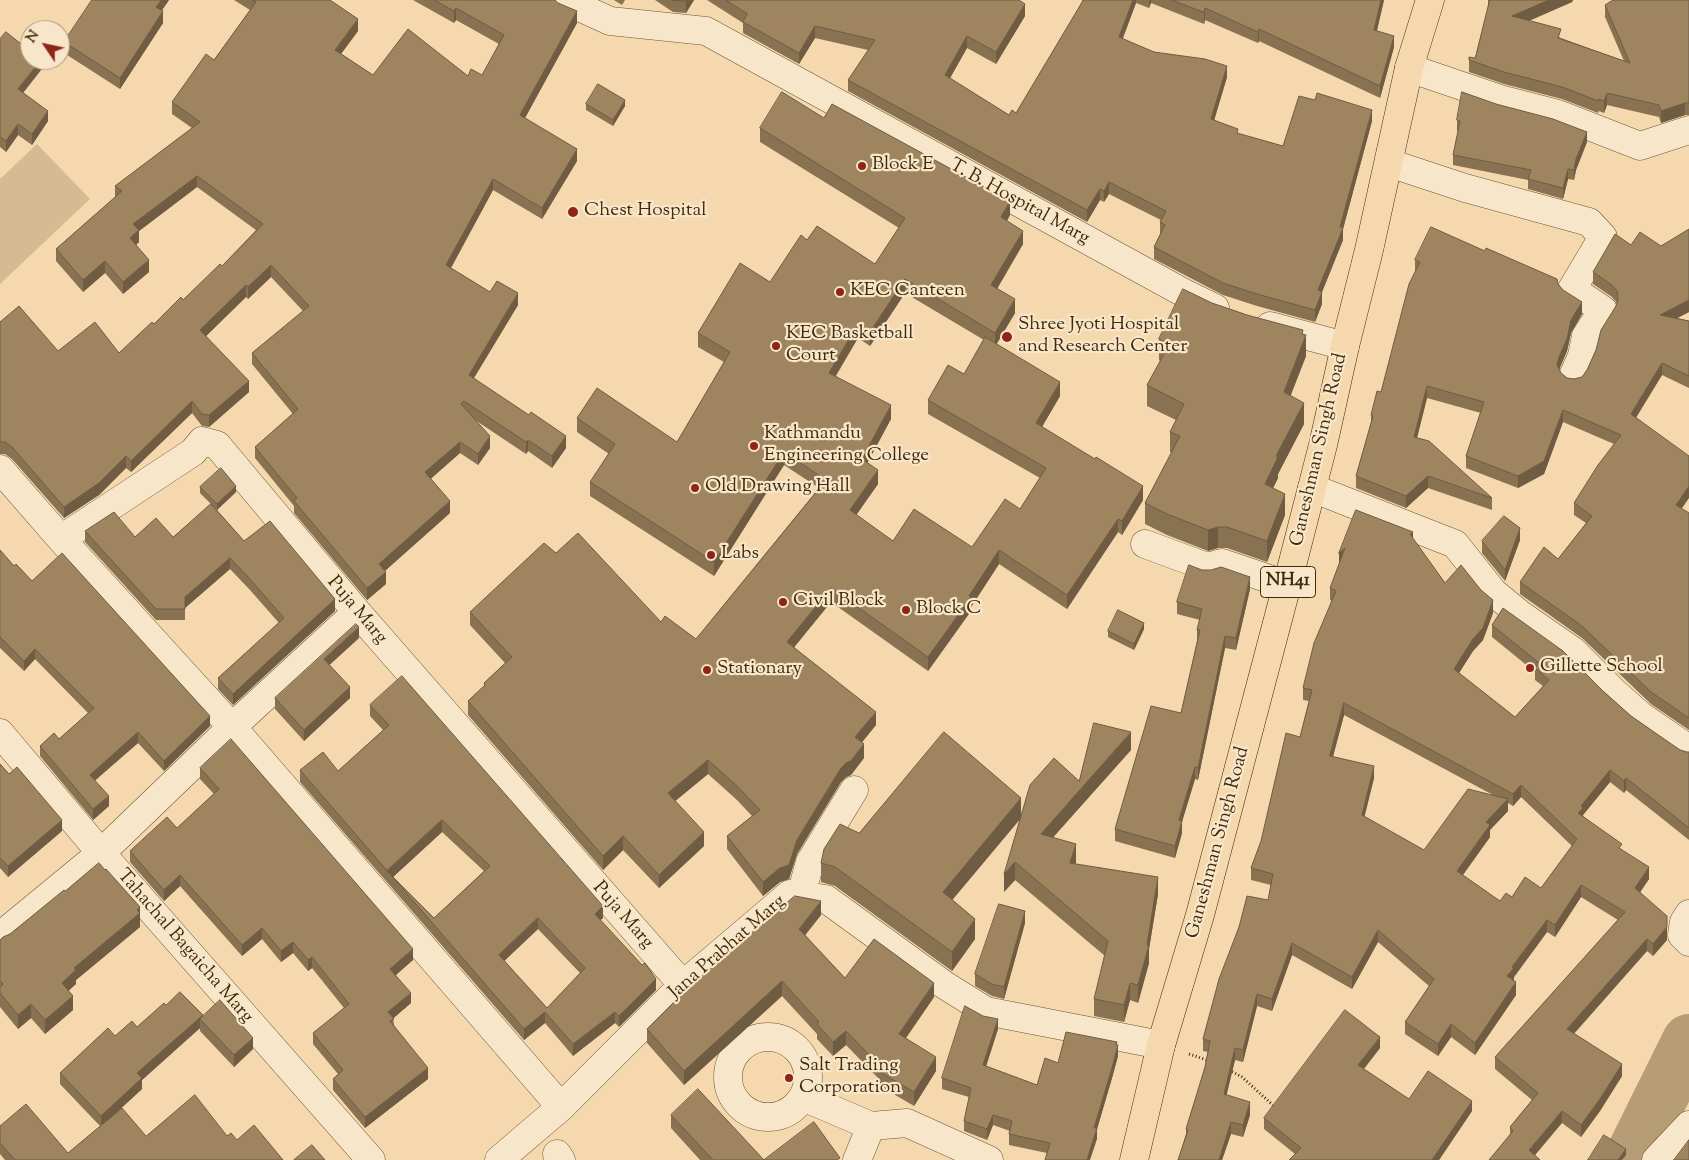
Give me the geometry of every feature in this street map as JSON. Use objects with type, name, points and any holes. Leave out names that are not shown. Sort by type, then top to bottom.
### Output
[{"type":"highway","name":"Ganeshman Singh Road","points":[[1134,1160],[1161,1045],[1200,916],[1323,445],[1389,163],[1409,68],[1430,0]]},
{"type":"street","name":"T. B. Hospital Marg","points":[[564,0],[610,21],[706,32],[1184,293],[1217,309],[1345,346]]},
{"type":"street","points":[[1409,68],[1500,99],[1558,114],[1640,146],[1689,130]]},
{"type":"street","points":[[1389,163],[1465,188],[1589,222],[1603,236],[1572,289],[1603,310],[1586,336],[1582,356],[1573,376]]},
{"type":"street","name":"Puja Marg","points":[[61,539],[193,452],[202,441],[218,445],[356,612],[683,985]]},
{"type":"street","points":[[0,469],[232,727],[561,1107]]},
{"type":"street","points":[[1312,488],[1455,544],[1492,592],[1521,615],[1573,651],[1635,710],[1687,745]]},
{"type":"street","points":[[1145,544],[1207,567],[1222,563],[1287,585]]},
{"type":"street","points":[[0,936],[102,853],[232,727],[356,612]]},
{"type":"street","name":"Tahachal Bagaicha Marg","points":[[0,733],[102,853],[371,1160]]},
{"type":"street","points":[[801,895],[810,862],[854,790]]},
{"type":"street","name":"Jana Prabhat Marg","points":[[499,1160],[561,1107],[683,985],[790,894],[826,899],[943,984],[986,1010],[1161,1045]]},
{"type":"street","points":[[1689,914],[1684,922],[1682,935],[1689,942]]},
{"type":"street","points":[[803,1098],[871,1126],[907,1123],[989,1160]]},
{"type":"street","points":[[1656,1160],[1689,1125]]},
{"type":"street","points":[[857,1160],[871,1126]]},
{"type":"path","points":[[1161,1045],[1207,1059],[1216,1064]]},
{"type":"path","points":[[1225,1068],[1242,1077],[1282,1114]]},
{"type":"shaded area","points":[[37,144],[90,199],[0,284],[0,179]]},
{"type":"building","points":[[92,0],[161,0],[156,7],[163,11],[120,78],[70,46],[70,33]]},
{"type":"building","points":[[253,0],[330,0],[358,19],[335,50],[373,75],[408,29],[468,76],[471,69],[482,75],[504,35],[456,8],[454,11],[434,0],[555,0],[577,11],[520,115],[577,149],[542,208],[493,179],[446,265],[490,292],[497,281],[518,293],[469,375],[529,415],[531,412],[566,436],[552,456],[528,440],[526,442],[464,401],[461,404],[490,436],[478,454],[460,442],[425,472],[450,501],[379,564],[386,572],[367,588],[294,501],[297,498],[255,447],[298,409],[252,353],[309,306],[271,265],[248,287],[246,285],[200,330],[249,381],[209,415],[202,414],[192,401],[131,461],[126,456],[99,483],[64,507],[12,447],[5,442],[0,442],[0,322],[19,306],[58,351],[95,322],[119,353],[152,322],[154,324],[181,297],[183,300],[220,264],[222,266],[263,224],[197,176],[133,224],[139,230],[130,238],[149,260],[123,282],[105,261],[83,280],[56,249],[122,191],[115,186],[200,122],[172,102],[206,54],[214,60],[256,2]]},
{"type":"building","points":[[726,0],[1019,0],[1025,4],[996,52],[967,36],[945,75],[1009,115],[1012,110],[1016,113],[1083,0],[1133,0],[1119,37],[1154,52],[1205,59],[1227,66],[1211,119],[1238,129],[1237,133],[1283,146],[1299,96],[1315,100],[1317,93],[1372,110],[1340,227],[1343,228],[1318,290],[1322,292],[1315,310],[1223,283],[1154,247],[1165,225],[1160,222],[1166,211],[1109,182],[1104,191],[1100,189],[1087,210],[848,80],[875,40],[815,26],[799,53],[743,22],[747,14]]},
{"type":"building","points":[[1172,0],[1381,0],[1374,30],[1394,36],[1380,86],[1259,29],[1258,32],[1205,8],[1204,12]]},
{"type":"building","points":[[1490,0],[1549,0],[1512,16],[1561,29],[1558,38],[1630,63],[1605,5],[1613,0],[1689,0],[1689,103],[1661,111],[1659,105],[1607,93],[1604,101],[1599,99],[1598,101],[1562,87],[1504,72],[1469,60],[1469,57],[1475,58]]},
{"type":"building","points":[[6,32],[20,43],[20,70],[33,70],[18,89],[48,111],[32,134],[18,124],[6,141],[0,137],[0,39]]},
{"type":"building","points":[[598,84],[625,100],[613,120],[586,104]]},
{"type":"building","points":[[782,92],[824,118],[832,104],[1010,201],[1001,217],[1023,231],[991,285],[1015,299],[995,333],[905,279],[870,332],[858,324],[829,373],[891,405],[862,459],[878,470],[850,510],[893,541],[914,509],[972,547],[1005,499],[1020,509],[1046,468],[928,400],[948,365],[964,374],[985,337],[1060,382],[1036,423],[1143,486],[1122,521],[1118,519],[1067,595],[999,550],[969,596],[971,597],[928,657],[831,588],[787,642],[876,712],[855,737],[864,744],[851,761],[841,768],[797,840],[789,865],[780,868],[763,882],[727,836],[760,810],[708,760],[668,793],[704,832],[659,875],[623,836],[603,856],[468,701],[512,657],[470,612],[544,543],[556,553],[578,533],[661,622],[665,616],[696,639],[826,480],[784,452],[714,562],[590,482],[615,444],[577,418],[597,388],[677,442],[730,352],[698,333],[740,263],[770,282],[801,235],[807,240],[817,226],[875,264],[905,218],[760,128]]},
{"type":"building","points":[[1462,92],[1496,104],[1553,119],[1587,132],[1576,159],[1574,170],[1568,169],[1563,188],[1528,179],[1531,170],[1453,155],[1460,121],[1457,120]]},
{"type":"building","points":[[1431,227],[1485,251],[1486,248],[1557,279],[1558,284],[1563,290],[1582,302],[1571,320],[1567,339],[1557,365],[1561,373],[1567,378],[1574,379],[1582,377],[1587,370],[1596,350],[1601,330],[1616,306],[1618,299],[1617,291],[1612,285],[1593,272],[1615,234],[1631,245],[1640,232],[1661,246],[1689,229],[1689,300],[1660,315],[1689,321],[1689,376],[1662,363],[1631,414],[1689,456],[1689,486],[1676,505],[1689,513],[1689,718],[1651,692],[1582,626],[1520,582],[1544,547],[1558,559],[1592,516],[1574,503],[1598,465],[1621,435],[1563,410],[1544,461],[1518,476],[1466,456],[1484,402],[1427,386],[1414,437],[1429,441],[1492,498],[1428,476],[1406,496],[1356,476],[1373,416],[1371,415],[1377,391],[1381,392],[1409,284],[1420,262],[1415,260]]},
{"type":"building","points":[[1183,289],[1212,303],[1247,315],[1303,330],[1302,334],[1306,335],[1284,392],[1304,403],[1276,456],[1278,457],[1265,484],[1285,494],[1267,541],[1227,527],[1208,530],[1145,503],[1180,436],[1170,432],[1184,404],[1147,385],[1169,345],[1159,339]]},
{"type":"building","points":[[221,468],[236,486],[217,504],[200,487]]},
{"type":"building","points":[[211,504],[244,541],[270,521],[335,599],[233,694],[218,678],[284,618],[250,579],[230,558],[185,597],[185,609],[156,609],[85,531],[114,512],[135,537],[156,518],[173,537]]},
{"type":"building","points":[[1356,510],[1413,532],[1410,534],[1445,583],[1461,565],[1481,590],[1493,600],[1483,628],[1473,639],[1454,669],[1515,717],[1549,680],[1535,668],[1539,663],[1492,625],[1503,608],[1563,651],[1631,716],[1680,750],[1689,752],[1689,828],[1626,778],[1624,781],[1610,770],[1581,806],[1583,808],[1578,813],[1622,844],[1619,848],[1649,867],[1635,888],[1667,916],[1667,927],[1653,944],[1647,939],[1567,1029],[1622,1064],[1581,1125],[1562,1111],[1529,1150],[1540,1160],[1489,1160],[1513,1131],[1510,1127],[1538,1093],[1495,1057],[1625,912],[1581,885],[1555,925],[1547,920],[1512,967],[1514,968],[1507,976],[1516,982],[1475,1043],[1451,1024],[1438,1044],[1405,1022],[1434,979],[1378,930],[1352,977],[1292,943],[1272,999],[1257,994],[1243,1050],[1235,1048],[1224,1094],[1250,1102],[1243,1125],[1231,1122],[1219,1160],[1178,1160],[1205,1067],[1210,1041],[1203,1039],[1219,979],[1239,927],[1247,896],[1268,900],[1273,874],[1251,868],[1261,841],[1286,733],[1300,737],[1312,690],[1303,688],[1314,643],[1336,591],[1330,588],[1345,548],[1339,553]],"holes":[[[1344,703],[1513,794],[1521,785],[1577,839],[1541,888],[1525,877],[1512,897],[1506,893],[1500,901],[1457,871],[1490,825],[1486,822],[1508,799],[1468,789],[1424,850],[1362,815],[1374,766],[1330,756]]]},
{"type":"building","points":[[1504,516],[1520,528],[1505,570],[1482,541]]},
{"type":"building","points":[[0,550],[14,566],[16,564],[32,581],[62,553],[210,716],[164,761],[138,732],[90,775],[109,796],[93,809],[40,746],[54,733],[59,739],[94,708],[35,649],[24,661],[0,637]]},
{"type":"building","points":[[1189,565],[1202,570],[1221,567],[1250,577],[1236,638],[1225,636],[1198,768],[1195,767],[1179,820],[1182,821],[1175,846],[1115,829],[1151,706],[1181,713],[1200,630],[1197,630],[1202,609],[1177,602]]},
{"type":"building","points":[[1118,610],[1144,623],[1134,644],[1108,631]]},
{"type":"building","points":[[356,624],[359,627],[324,659],[350,687],[304,730],[275,698]]},
{"type":"building","points":[[402,676],[603,906],[595,914],[642,965],[645,963],[656,979],[619,1016],[615,1012],[573,1044],[545,1012],[524,1029],[390,874],[434,918],[490,866],[442,820],[387,871],[300,770],[323,752],[338,771],[389,725],[370,705]],"holes":[[[538,918],[585,968],[547,1008],[499,955]]]},
{"type":"building","points":[[1094,723],[1131,732],[1041,834],[1076,844],[1070,863],[1158,877],[1147,945],[1149,945],[1138,985],[1130,983],[1124,1005],[1094,999],[1108,941],[1015,862],[1004,874],[1030,785],[1054,758],[1079,781]]},
{"type":"building","points":[[944,732],[1021,798],[943,892],[975,919],[952,952],[835,867],[821,863],[824,849],[840,824],[859,833]]},
{"type":"building","points":[[231,739],[413,949],[390,969],[411,993],[388,1012],[394,1019],[390,1021],[428,1068],[365,1117],[333,1079],[343,1070],[313,1033],[349,1004],[312,957],[308,960],[293,942],[281,951],[262,928],[242,945],[180,875],[164,890],[130,851],[167,817],[177,828],[219,789],[200,768]]},
{"type":"building","points":[[0,764],[9,774],[17,767],[62,820],[8,866],[0,858]]},
{"type":"building","points":[[99,863],[140,907],[137,910],[140,913],[74,968],[76,970],[62,983],[73,996],[45,1020],[31,1004],[18,1015],[0,993],[0,987],[3,984],[0,981],[0,940]]},
{"type":"building","points":[[795,896],[821,901],[799,929],[845,978],[874,939],[934,983],[899,1034],[936,1057],[914,1092],[880,1072],[882,1068],[846,1031],[833,1042],[817,1024],[819,1022],[782,981],[684,1071],[647,1029],[694,982]]},
{"type":"building","points":[[999,904],[1025,911],[1004,987],[992,984],[975,974]]},
{"type":"building","points":[[180,992],[203,1015],[137,1073],[142,1078],[101,1116],[60,1073],[108,1028],[115,1036],[132,1021],[137,1027],[164,1003],[166,1005]]},
{"type":"building","points":[[220,1000],[253,1038],[234,1055],[200,1019]]},
{"type":"building","points":[[965,1006],[983,1016],[998,1019],[983,1065],[1037,1085],[1045,1058],[1058,1063],[1066,1032],[1117,1042],[1116,1045],[1118,1045],[1112,1068],[1094,1128],[1097,1128],[1087,1160],[1045,1160],[1050,1143],[1009,1134],[1012,1121],[993,1115],[987,1129],[964,1121],[971,1088],[942,1078]]},
{"type":"building","points":[[1345,1010],[1380,1037],[1358,1065],[1409,1099],[1428,1071],[1472,1101],[1432,1160],[1289,1160],[1301,1148],[1264,1118]]},
{"type":"building","points":[[698,1089],[764,1160],[713,1160],[671,1115]]},
{"type":"building","points":[[195,1095],[227,1136],[231,1133],[237,1140],[254,1125],[283,1160],[15,1160],[0,1143],[0,1126],[26,1104],[68,1153],[122,1108],[146,1136]]},
{"type":"building","points":[[814,1122],[840,1158],[837,1160],[764,1160]]},
{"type":"building","points":[[1604,1135],[1626,1149],[1618,1160],[1588,1160]]},
{"type":"building","points":[[1689,1140],[1689,1160],[1674,1160]]},
{"type":"building","points":[[312,1145],[325,1160],[294,1160]]},
{"type":"waterway","points":[[1630,1160],[1689,1041]]},
{"type":"place","name":"Block E","points":[[862,166]]},
{"type":"place","name":"Chest Hospital","points":[[573,212]]},
{"type":"place","name":"KEC Canteen","points":[[840,292]]},
{"type":"place","name":"Shree Jyoti Hospital and Research Center","points":[[1007,337]]},
{"type":"place","name":"KEC Basketball Court","points":[[776,346]]},
{"type":"place","name":"Kathmandu Engineering College","points":[[754,446]]},
{"type":"place","name":"Old Drawing Hall","points":[[695,488]]},
{"type":"place","name":"Labs","points":[[711,555]]},
{"type":"place","name":"Civil Block","points":[[783,602]]},
{"type":"place","name":"Block C","points":[[906,610]]},
{"type":"place","name":"Gillette School","points":[[1530,668]]},
{"type":"place","name":"Stationary","points":[[707,670]]},
{"type":"place","name":"Salt Trading Corporation","points":[[789,1078]]}]
